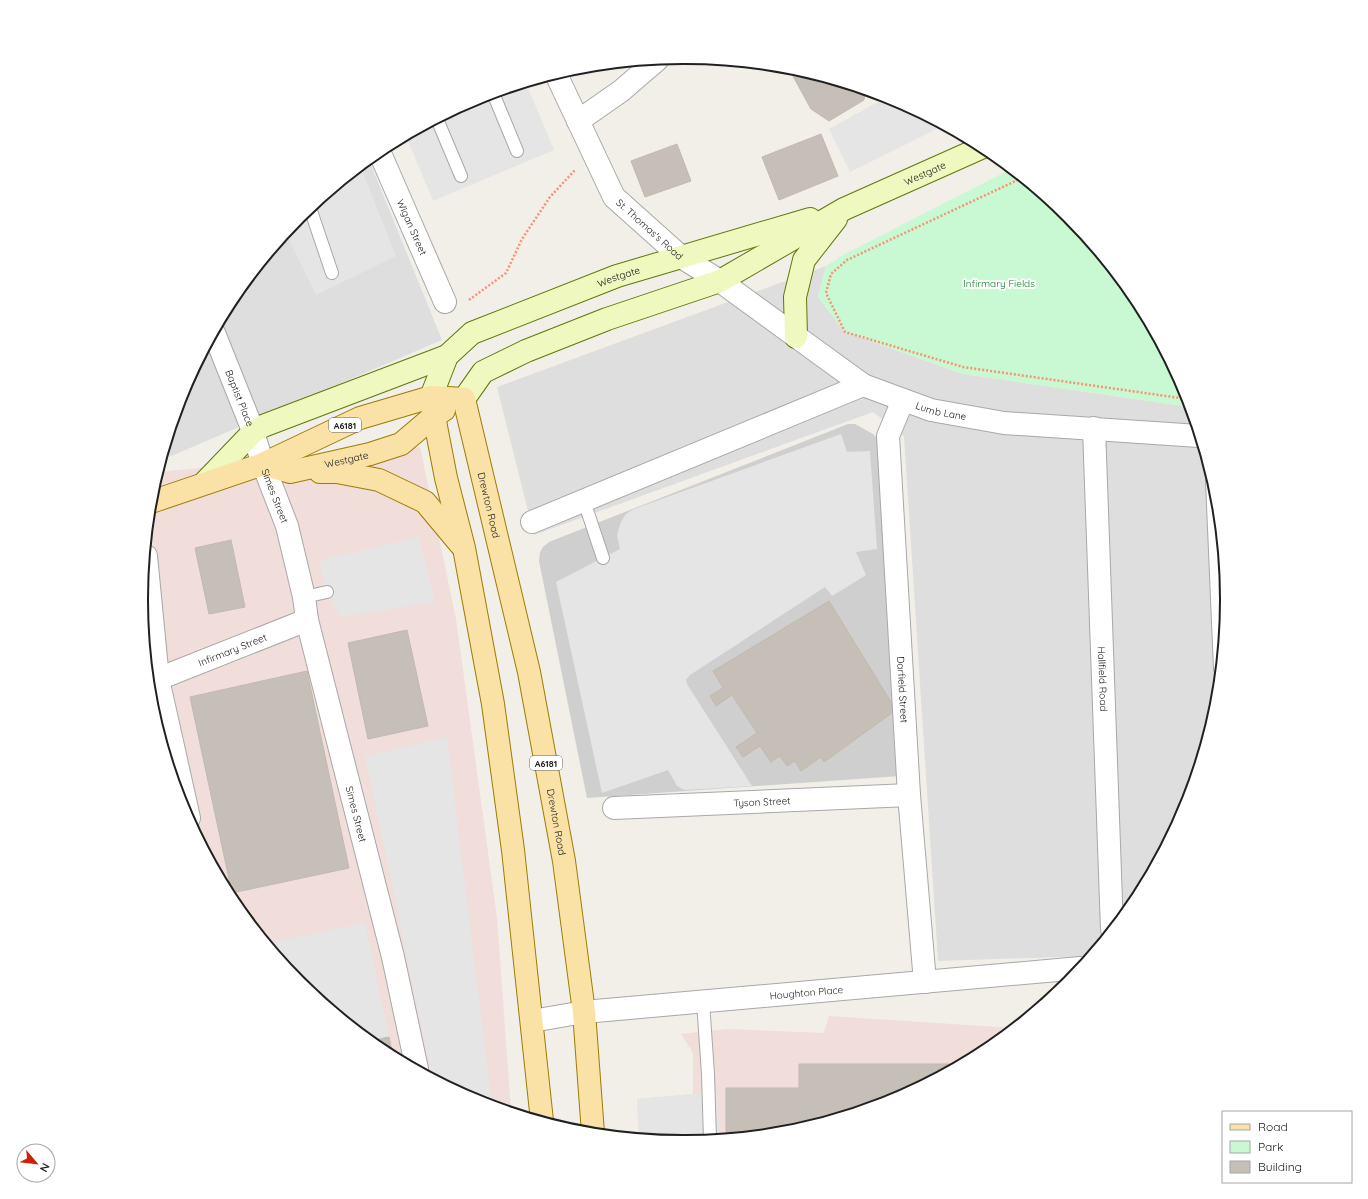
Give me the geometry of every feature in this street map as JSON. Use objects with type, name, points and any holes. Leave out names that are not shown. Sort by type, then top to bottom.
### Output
[{"type":"main road","name":"Westgate","points":[[158,499],[263,464],[360,418],[432,407],[464,399],[483,372],[526,351],[607,319],[720,280],[844,209],[976,150]]},
{"type":"main road","name":"Westgate","points":[[263,464],[290,472],[370,454],[401,444],[432,407],[447,356],[472,333],[617,276],[844,209]]},
{"type":"main road","points":[[796,337],[795,297],[804,260],[844,209]]},
{"type":"main road","points":[[204,483],[253,432],[263,426],[447,356]]},
{"type":"main road","name":"Drewton Road","points":[[464,399],[530,679],[564,861],[584,1012],[593,1127]]},
{"type":"main road","name":"A6181","points":[[432,407],[446,478],[464,548],[493,704],[513,850],[541,1116]]},
{"type":"main road","name":"A6181","points":[[290,472],[337,472],[379,480],[425,502],[464,548]]},
{"type":"street","points":[[578,121],[620,91],[648,65]]},
{"type":"street","name":"St. Thomas's Road","points":[[558,79],[614,197],[681,257],[720,280]]},
{"type":"street","name":"Wigan Street","points":[[381,157],[445,302]]},
{"type":"street","name":"Lumb Lane","points":[[720,280],[863,385],[931,410],[1004,423],[1194,436]]},
{"type":"street","name":"Baptist Place","points":[[216,340],[253,432],[263,464]]},
{"type":"street","points":[[532,522],[863,385]]},
{"type":"street","name":"Darfield Street","points":[[904,400],[888,436],[909,795],[925,982]]},
{"type":"street","name":"Hallfield Road","points":[[1094,428],[1112,921]]},
{"type":"street","name":"Simes Street","points":[[263,464],[287,526],[304,598],[307,620],[393,958],[416,1063]]},
{"type":"street","points":[[149,585],[158,679],[181,783]]},
{"type":"street","name":"Infirmary Street","points":[[158,679],[307,620]]},
{"type":"street","name":"Tyson Street","points":[[614,808],[909,795]]},
{"type":"street","name":"Houghton Place","points":[[532,1021],[584,1012],[1072,969]]},
{"type":"lane","points":[[496,98],[517,151]]},
{"type":"lane","points":[[439,123],[461,176]]},
{"type":"lane","points":[[312,214],[332,273]]},
{"type":"lane","points":[[584,501],[604,558]]},
{"type":"lane","points":[[1214,526],[1218,627]]},
{"type":"lane","points":[[1216,561],[1218,565]]},
{"type":"lane","points":[[304,598],[327,592]]},
{"type":"lane","points":[[703,1002],[708,1074],[710,1134]]},
{"type":"path","points":[[468,300],[506,273],[522,239],[550,197],[592,152]]},
{"type":"path","points":[[1017,180],[847,260],[830,274],[826,293],[844,332],[962,367],[1180,398]]},
{"type":"shaded area","points":[[528,87],[554,150],[433,201],[408,141],[447,119],[512,92]]},
{"type":"shaded area","points":[[879,101],[921,119],[938,128],[850,172],[829,129]]},
{"type":"shaded area","points":[[371,165],[442,340],[168,457],[189,395],[220,332],[239,302],[281,246],[305,221],[331,197]]},
{"type":"shaded area","points":[[363,172],[396,256],[316,295],[289,238],[331,197]]},
{"type":"shaded area","points":[[826,266],[818,297],[845,332],[963,374],[1183,406],[1201,461],[1209,495],[1215,530],[1218,564],[1220,600],[1218,635],[1215,669],[1209,704],[1191,772],[1179,804],[1164,836],[1148,867],[1129,897],[1084,956],[938,961],[904,436],[873,412],[534,535],[497,387]]},
{"type":"shaded area","points":[[848,424],[855,424],[873,434],[878,439],[900,776],[587,798],[539,561],[540,552],[543,547],[549,542]]},
{"type":"shaded area","points":[[841,434],[847,452],[870,451],[877,549],[856,552],[866,575],[832,596],[825,587],[690,675],[686,680],[687,684],[752,786],[685,790],[677,786],[668,770],[602,793],[556,582],[620,549],[617,535],[621,522],[626,514],[634,509]]},
{"type":"shaded area","points":[[420,447],[456,619],[497,918],[511,1106],[447,1080],[416,1063],[386,1045],[331,1002],[281,953],[239,897],[220,867],[189,804],[177,772],[159,704],[153,669],[148,600],[150,564],[153,530],[165,471]]},
{"type":"shaded area","points":[[419,537],[435,602],[340,617],[324,585],[320,560]]},
{"type":"shaded area","points":[[447,737],[491,1099],[447,1080],[431,1071],[365,756]]},
{"type":"shaded area","points":[[365,923],[389,1037],[378,1039],[358,1024],[305,978],[272,942]]},
{"type":"shaded area","points":[[829,1016],[1005,1028],[982,1045],[921,1080],[856,1107],[823,1117],[788,1125],[719,1134],[684,1135],[639,1133],[637,1099],[693,1094],[693,1053],[681,1034],[727,1029],[824,1033]]},
{"type":"shaded area","points":[[717,1092],[720,1134],[684,1135],[639,1133],[637,1099]]},
{"type":"green space","name":"Infirmary Fields","points":[[1006,172],[1037,197],[1063,221],[1087,246],[1109,274],[1148,332],[1183,406],[963,374],[845,332],[818,297],[826,266],[843,255]]},
{"type":"building","points":[[792,75],[823,82],[864,95],[864,100],[829,121],[811,109]]},
{"type":"building","points":[[821,134],[838,176],[779,200],[762,157]]},
{"type":"building","points":[[677,144],[691,181],[645,197],[631,161]]},
{"type":"building","points":[[231,540],[245,607],[209,614],[195,548]]},
{"type":"building","points":[[829,601],[896,710],[824,762],[821,757],[801,771],[795,761],[787,766],[780,756],[771,762],[760,746],[743,757],[736,747],[757,733],[732,695],[716,706],[710,696],[723,688],[713,671]]},
{"type":"building","points":[[407,630],[428,726],[368,739],[348,643]]},
{"type":"building","points":[[307,671],[349,868],[236,892],[230,882],[190,697]]},
{"type":"building","points":[[389,1037],[391,1048],[386,1045],[378,1039]]},
{"type":"building","points":[[799,1064],[950,1064],[921,1080],[856,1107],[823,1117],[788,1125],[726,1133],[726,1088],[799,1088]]}]
